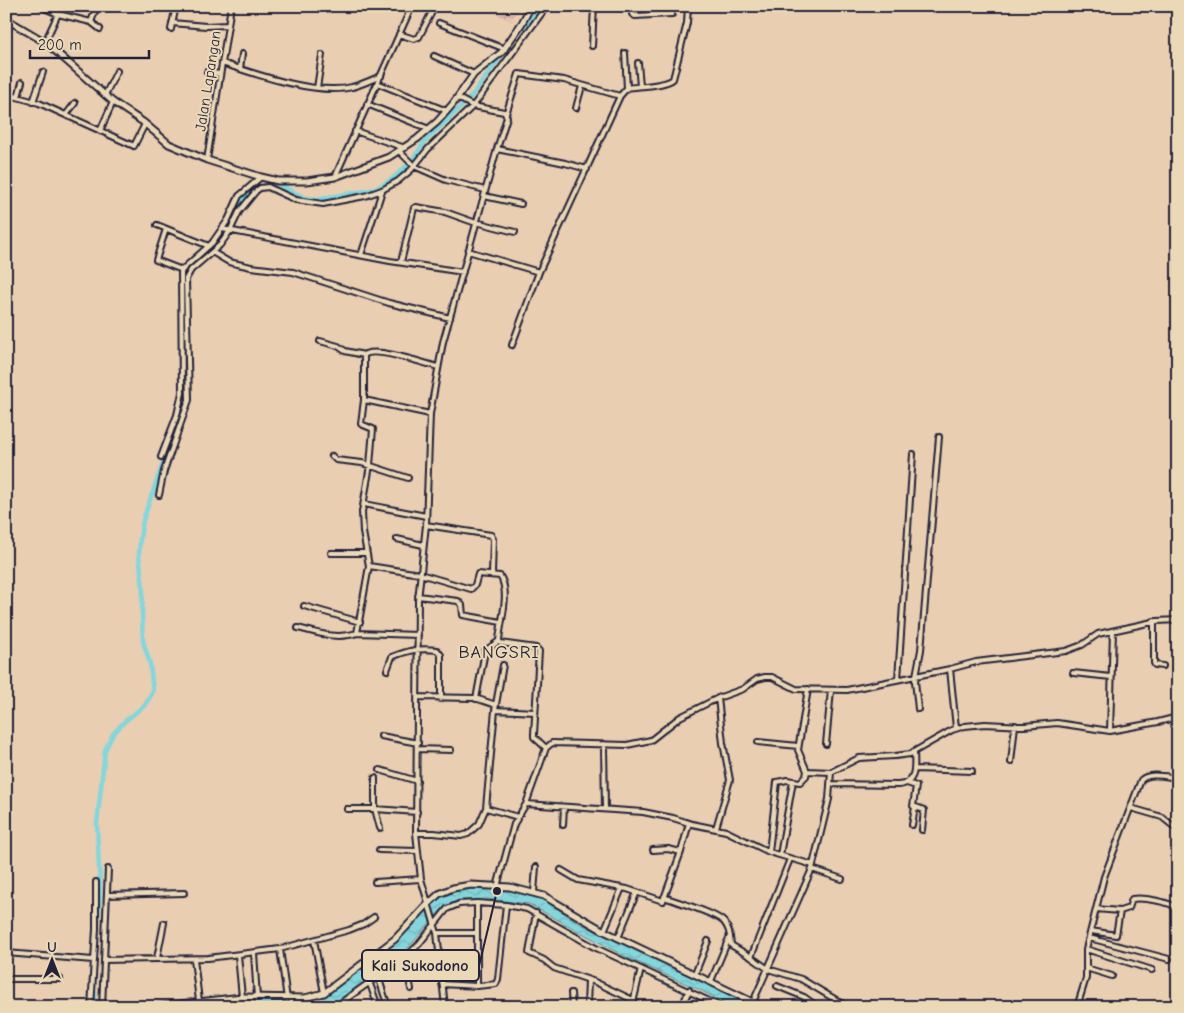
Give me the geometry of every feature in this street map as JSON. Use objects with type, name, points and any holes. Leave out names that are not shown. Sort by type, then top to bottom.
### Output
[{"type":"main road","points":[[8,20],[45,42],[113,102],[147,126],[168,144],[207,160],[260,177],[278,181],[307,181],[335,177],[405,148],[447,111],[474,74],[504,50],[531,6]]},
{"type":"main road","points":[[155,1007],[242,997],[305,998],[324,993],[395,939],[443,891],[471,885],[510,887],[544,896],[604,931],[763,1007]]},
{"type":"street","points":[[40,6],[58,14],[91,22],[100,28]]},
{"type":"street","points":[[91,22],[97,6]]},
{"type":"street","points":[[171,29],[176,6]]},
{"type":"street","name":"Jalan Lapangan","points":[[207,160],[231,6]]},
{"type":"street","points":[[335,177],[412,6]]},
{"type":"street","points":[[159,495],[164,471],[189,400],[186,279],[191,270],[212,252],[256,190],[263,187],[279,191],[296,200],[323,204],[338,202],[382,190],[398,181],[411,170],[412,164],[471,105],[548,6]]},
{"type":"street","points":[[592,46],[594,6]]},
{"type":"street","points":[[632,6],[632,14],[635,16],[672,14]]},
{"type":"street","points":[[512,345],[539,272],[620,96],[627,88],[670,82],[673,79],[687,22],[688,6]]},
{"type":"street","points":[[399,34],[414,40],[419,38],[434,8]]},
{"type":"street","points":[[45,42],[58,14]]},
{"type":"street","points":[[6,36],[8,20]]},
{"type":"street","points":[[172,23],[206,26],[228,25]]},
{"type":"street","points":[[439,23],[504,50],[510,56]]},
{"type":"street","points":[[625,53],[627,88]]},
{"type":"street","points":[[240,69],[242,54]]},
{"type":"street","points":[[317,88],[322,56]]},
{"type":"street","points":[[434,56],[474,74]]},
{"type":"street","points":[[222,63],[267,78],[317,88],[352,87],[381,76]]},
{"type":"street","points":[[638,63],[640,86]]},
{"type":"street","points":[[105,95],[118,71]]},
{"type":"street","points":[[33,102],[44,72]]},
{"type":"street","points":[[206,72],[220,74]]},
{"type":"street","points":[[445,1007],[437,933],[420,879],[416,833],[418,596],[426,525],[430,414],[438,366],[462,272],[519,74],[564,80],[620,96]]},
{"type":"street","points":[[18,97],[22,82]]},
{"type":"street","points":[[377,84],[447,111]]},
{"type":"street","points":[[576,108],[582,86]]},
{"type":"street","points":[[211,90],[217,92]]},
{"type":"street","points":[[6,94],[66,115],[135,146],[147,126]]},
{"type":"street","points":[[458,98],[471,105],[506,114]]},
{"type":"street","points":[[210,100],[216,101]]},
{"type":"street","points":[[100,131],[113,102]]},
{"type":"street","points":[[66,115],[75,103]]},
{"type":"street","points":[[367,104],[429,128]]},
{"type":"street","points":[[355,131],[405,148]]},
{"type":"street","points":[[497,149],[587,169]]},
{"type":"street","points":[[399,152],[412,164],[446,180],[485,190]]},
{"type":"street","points":[[161,457],[177,415],[182,393],[182,270],[226,230],[228,220],[239,196],[260,177]]},
{"type":"street","points":[[361,255],[382,190]]},
{"type":"street","points":[[484,196],[521,204]]},
{"type":"street","points":[[401,262],[414,208],[416,207],[445,212],[476,223],[515,232]]},
{"type":"street","points":[[157,225],[209,246]]},
{"type":"street","points":[[166,229],[156,260],[182,270]]},
{"type":"street","points":[[226,230],[462,272]]},
{"type":"street","points":[[468,251],[539,272]]},
{"type":"street","points":[[212,252],[229,262],[251,267],[293,272],[389,303],[450,318]]},
{"type":"street","points":[[320,341],[338,346],[345,351],[364,355],[370,351],[438,366]]},
{"type":"street","points":[[357,633],[369,566],[362,532],[373,429],[361,424],[364,400],[364,355]]},
{"type":"street","points":[[364,400],[430,414]]},
{"type":"street","points":[[918,709],[915,681],[921,650],[939,437]]},
{"type":"street","points":[[898,680],[914,454]]},
{"type":"street","points":[[332,456],[336,460],[370,466],[408,478]]},
{"type":"street","points":[[364,504],[425,516]]},
{"type":"street","points":[[426,525],[491,535],[493,539],[492,574]]},
{"type":"street","points":[[397,539],[423,545]]},
{"type":"street","points":[[331,553],[366,553]]},
{"type":"street","points":[[369,566],[420,574],[471,589],[475,585],[478,574],[500,576],[502,579],[504,601],[499,641],[485,651],[476,698]]},
{"type":"street","points":[[418,596],[458,601],[461,603],[462,615],[501,622]]},
{"type":"street","points":[[304,606],[360,622]]},
{"type":"street","points":[[497,887],[514,824],[526,804],[546,748],[552,743],[627,745],[651,740],[680,717],[718,698],[743,689],[757,679],[765,677],[772,677],[796,689],[847,690],[950,669],[984,660],[1066,651],[1082,645],[1098,634],[1154,622],[1178,620]]},
{"type":"street","points":[[1154,622],[1154,664],[1163,666]]},
{"type":"street","points":[[298,628],[342,637],[357,633],[418,635]]},
{"type":"street","points":[[1110,731],[1114,631]]},
{"type":"street","points":[[499,641],[500,643],[536,648],[539,651],[534,737],[546,748]]},
{"type":"street","points":[[387,670],[392,657],[418,648],[437,650],[439,652],[441,699]]},
{"type":"street","points":[[416,833],[461,836],[468,834],[479,824],[486,808],[495,708],[503,665]]},
{"type":"street","points":[[950,669],[956,728]]},
{"type":"street","points":[[1073,673],[1111,677]]},
{"type":"street","points":[[768,852],[777,784],[780,780],[797,782],[803,780],[807,771],[799,754],[798,746],[808,689]]},
{"type":"street","points":[[826,744],[831,690]]},
{"type":"street","points":[[418,697],[441,699],[476,698],[495,708],[535,712]]},
{"type":"street","points":[[716,828],[730,780],[723,743],[718,698]]},
{"type":"street","points":[[807,771],[831,772],[860,758],[914,753],[956,728],[985,724],[1057,723],[1110,731],[1178,717]]},
{"type":"street","points":[[1011,762],[1015,725]]},
{"type":"street","points":[[381,736],[418,743]]},
{"type":"street","points":[[758,742],[798,746]]},
{"type":"street","points":[[604,744],[605,809]]},
{"type":"street","points":[[418,749],[451,750]]},
{"type":"street","points":[[830,784],[898,786],[907,783],[910,781],[915,768],[914,753]]},
{"type":"street","points":[[915,768],[972,771]]},
{"type":"street","points":[[380,770],[417,781]]},
{"type":"street","points":[[753,1002],[813,867],[824,822],[831,772]]},
{"type":"street","points":[[1077,1007],[1084,985],[1086,949],[1104,877],[1144,777],[1178,778]]},
{"type":"street","points":[[375,778],[375,809],[380,828]]},
{"type":"street","points":[[780,855],[793,781]]},
{"type":"street","points":[[907,783],[916,786],[912,825]]},
{"type":"street","points":[[526,804],[642,812],[716,828],[768,852],[842,879]]},
{"type":"street","points":[[563,825],[564,807]]},
{"type":"street","points":[[915,807],[924,810],[922,830]]},
{"type":"street","points":[[486,808],[518,817]]},
{"type":"street","points":[[1131,808],[1158,815],[1178,830]]},
{"type":"street","points":[[347,809],[417,812]]},
{"type":"street","points":[[561,870],[578,880],[622,888],[663,901],[681,852],[689,823]]},
{"type":"street","points":[[653,850],[668,849],[681,852]]},
{"type":"street","points":[[379,850],[418,851]]},
{"type":"street","points":[[751,957],[790,859]]},
{"type":"street","points":[[534,892],[536,867]]},
{"type":"street","points":[[102,1007],[108,869]]},
{"type":"street","points":[[376,882],[420,879]]},
{"type":"street","points":[[91,1007],[96,929],[96,882]]},
{"type":"street","points":[[604,931],[622,888]]},
{"type":"street","points":[[618,938],[637,892]]},
{"type":"street","points":[[107,895],[184,893]]},
{"type":"street","points":[[664,897],[718,918],[725,924],[732,947],[768,968],[802,979],[848,1007]]},
{"type":"street","points":[[1096,910],[1120,912],[1130,908],[1131,900],[1134,898],[1173,904],[1178,909]]},
{"type":"street","points":[[477,903],[477,986]]},
{"type":"street","points":[[335,1007],[408,955],[444,911],[459,904],[477,903],[522,907],[536,913],[580,940],[722,1007]]},
{"type":"street","points":[[442,984],[477,986],[494,985],[498,982],[506,905]]},
{"type":"street","points":[[1091,932],[1116,935],[1120,912]]},
{"type":"street","points":[[536,913],[529,953],[544,960],[554,968],[588,980],[633,1000]]},
{"type":"street","points":[[104,960],[194,958],[238,955],[280,949],[349,930],[364,924],[374,917]]},
{"type":"street","points":[[157,958],[164,923]]},
{"type":"street","points":[[437,933],[477,932]]},
{"type":"street","points":[[711,981],[730,936]]},
{"type":"street","points":[[1090,938],[1168,959]]},
{"type":"street","points":[[314,940],[324,993]]},
{"type":"street","points":[[695,974],[708,942]]},
{"type":"street","points":[[280,949],[292,1007]]},
{"type":"street","points":[[1086,949],[1152,970]]},
{"type":"street","points":[[6,953],[94,960]]},
{"type":"street","points":[[254,953],[258,998]]},
{"type":"street","points":[[238,955],[242,997]]},
{"type":"street","points":[[408,955],[410,989]]},
{"type":"street","points":[[194,958],[199,1001]]},
{"type":"street","points":[[1086,968],[1112,976]]},
{"type":"street","points":[[632,1007],[641,969]]},
{"type":"street","points":[[378,976],[388,1007]]},
{"type":"street","points":[[6,980],[60,979]]},
{"type":"street","points":[[587,1007],[588,980]]},
{"type":"street","points":[[369,981],[378,1007]]},
{"type":"street","points":[[777,986],[804,997],[818,1007]]},
{"type":"street","points":[[683,1004],[689,990]]},
{"type":"street","points":[[570,993],[572,1007]]},
{"type":"shaded area","points":[[482,6],[518,6],[512,22]]},
{"type":"water","points":[[468,887],[510,889],[544,900],[581,924],[754,1007],[732,1007],[700,990],[628,958],[529,904],[489,899],[458,900],[440,911],[408,948],[329,1007],[168,1007],[236,999],[303,1000],[325,995],[401,937],[425,908],[442,894]]},
{"type":"waterway","points":[[517,34],[540,6]]},
{"type":"waterway","points":[[204,252],[217,243],[241,202],[257,187],[276,183],[305,198],[318,199],[376,189],[392,179],[410,163],[426,140],[470,98],[505,51]]},
{"type":"waterway","points":[[95,1007],[94,984],[100,889],[97,824],[105,750],[113,734],[124,722],[145,705],[153,692],[150,664],[143,641],[143,588],[139,555],[140,539],[143,520],[181,416],[187,387],[183,282],[185,273],[192,262]]},
{"type":"waterway","points":[[523,894],[541,898],[549,904]]},
{"type":"place","name":"Kali Sukodono","points":[[497,891]]},
{"type":"district","name":"BANGSRI","points":[[499,652]]}]
